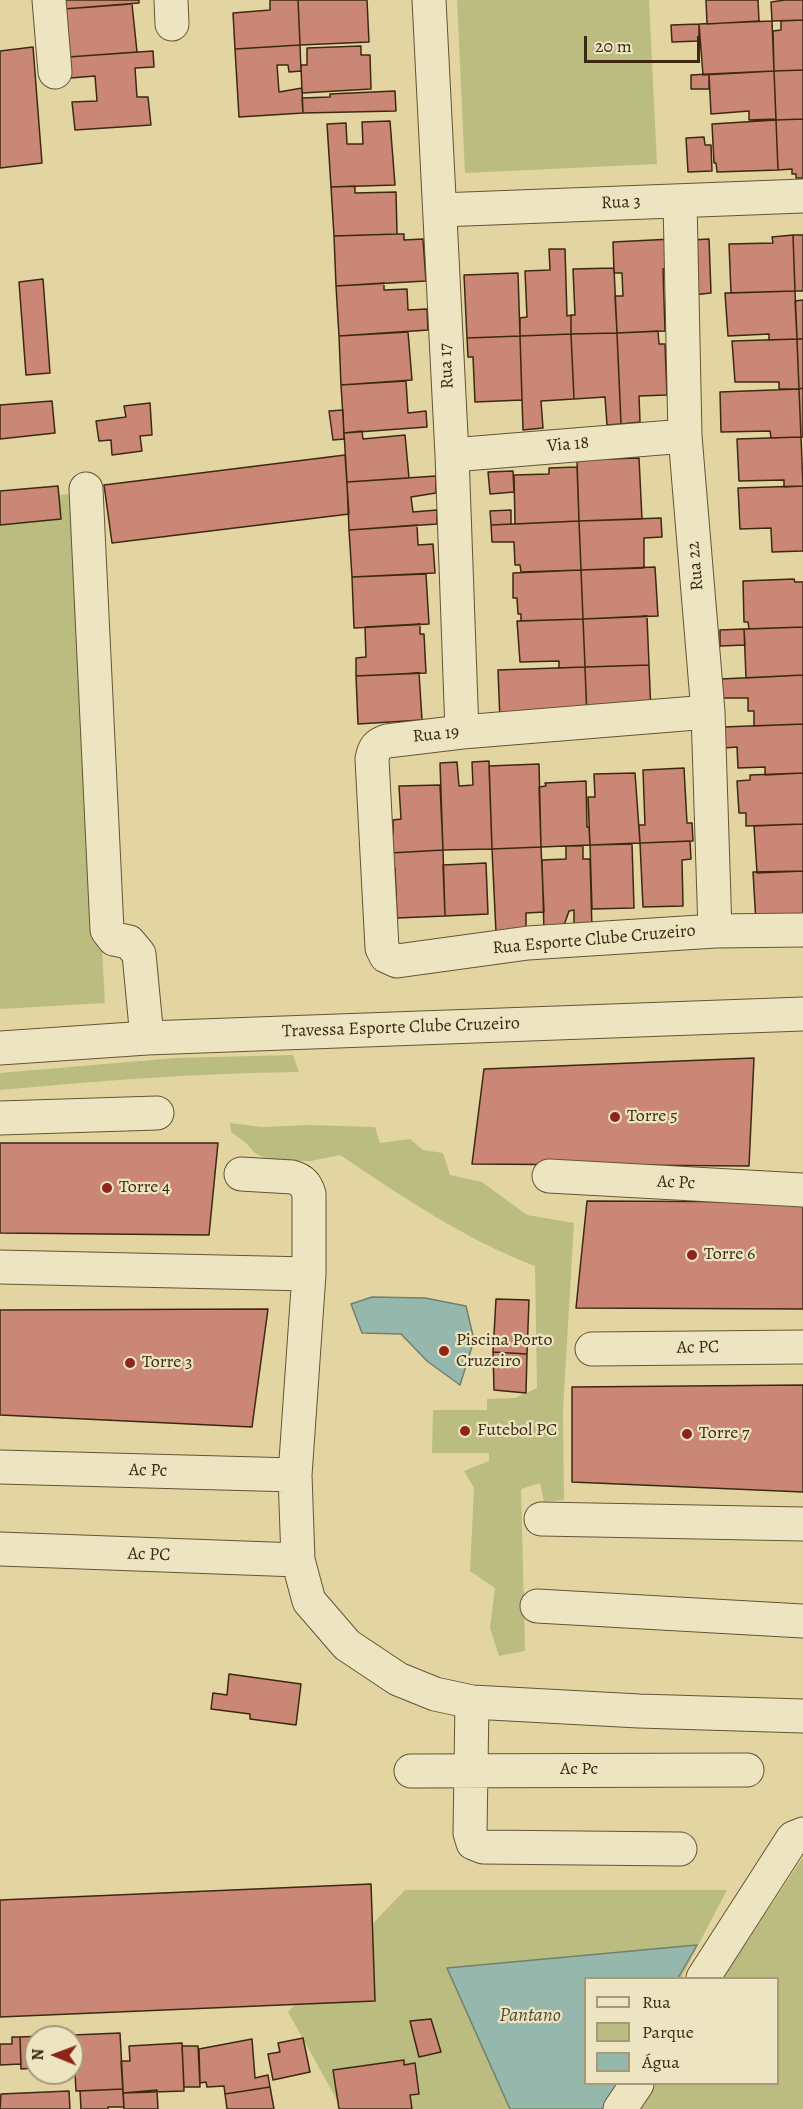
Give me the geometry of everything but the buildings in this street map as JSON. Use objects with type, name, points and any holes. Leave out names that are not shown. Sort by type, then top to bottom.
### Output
[{"type":"street","points":[[49,0],[55,72]]},
{"type":"street","name":"Rua 17","points":[[429,0],[452,454],[462,732]]},
{"type":"street","name":"Rua 3","points":[[440,210],[803,196]]},
{"type":"street","name":"Rua 22","points":[[680,201],[685,436],[708,712],[716,931]]},
{"type":"street","name":"Via 18","points":[[452,454],[685,436]]},
{"type":"street","points":[[86,489],[107,930],[114,939],[129,942],[139,954],[147,1038]]},
{"type":"street","name":"Rua 19","points":[[386,956],[382,948],[372,759],[374,750],[380,743],[462,732],[708,712]]},
{"type":"street","name":"Rua Esporte Clube Cruzeiro","points":[[386,956],[397,960],[528,943],[716,931],[803,930]]},
{"type":"street","name":"Travessa Esporte Clube Cruzeiro","points":[[0,1048],[147,1038],[803,1014]]},
{"type":"street","points":[[0,1118],[157,1113]]},
{"type":"street","points":[[241,1174],[301,1179],[309,1194],[309,1274],[295,1474],[298,1560],[309,1601],[347,1645],[398,1679],[435,1694],[472,1702],[639,1711],[803,1716]]},
{"type":"street","name":"Ac Pc","points":[[549,1176],[803,1190]]},
{"type":"street","points":[[0,1267],[309,1274]]},
{"type":"street","name":"Ac PC","points":[[592,1349],[803,1347]]},
{"type":"street","name":"Ac Pc","points":[[0,1467],[295,1474]]},
{"type":"street","points":[[541,1519],[803,1524]]},
{"type":"street","name":"Ac PC","points":[[0,1549],[298,1560]]},
{"type":"street","points":[[537,1606],[803,1621]]},
{"type":"street","points":[[472,1702],[470,1833],[473,1843],[483,1847],[680,1849]]},
{"type":"street","name":"Ac Pc","points":[[411,1771],[747,1770]]},
{"type":"street","points":[[704,1977],[793,1838],[803,1834]]},
{"type":"street","points":[[620,2109],[636,2085]]},
{"type":"green space","points":[[457,0],[649,0],[657,164],[465,173]]},
{"type":"green space","points":[[77,493],[105,1003],[0,1009],[0,502]]},
{"type":"green space","points":[[293,1055],[299,1072],[149,1078],[0,1090],[0,1073],[175,1058]]},
{"type":"green space","points":[[230,1123],[262,1127],[309,1125],[375,1127],[380,1143],[410,1139],[423,1150],[443,1153],[450,1175],[482,1182],[527,1215],[574,1223],[563,1410],[564,1500],[544,1502],[540,1483],[521,1489],[525,1651],[499,1656],[490,1628],[495,1588],[470,1571],[474,1488],[464,1471],[489,1461],[489,1453],[432,1453],[433,1410],[487,1410],[487,1399],[515,1398],[537,1388],[535,1266],[459,1230],[340,1155],[311,1161],[271,1161],[255,1153],[231,1132]]},
{"type":"green space","points":[[803,1857],[803,2109],[636,2109],[652,2085],[779,2085],[779,1977],[724,1977]]},
{"type":"green space","points":[[405,1890],[727,1890],[682,1977],[584,1977],[584,2085],[587,2085],[618,2109],[342,2109],[288,2012]]},
{"type":"water","name":"Piscina Porto Cruzeiro","points":[[372,1297],[425,1298],[466,1306],[474,1340],[460,1385],[427,1361],[401,1334],[362,1333],[351,1304]]},
{"type":"water","name":"Pantano","points":[[697,1945],[679,1977],[584,1977],[584,2085],[618,2085],[604,2109],[510,2109],[447,1968]]},
{"type":"place","name":"Torre 5","points":[[615,1117]]},
{"type":"place","name":"Torre 4","points":[[107,1188]]},
{"type":"place","name":"Torre 6","points":[[692,1255]]},
{"type":"place","name":"Piscina Porto Cruzeiro","points":[[444,1351]]},
{"type":"place","name":"Torre 3","points":[[130,1363]]},
{"type":"place","name":"Futebol PC","points":[[465,1431]]},
{"type":"place","name":"Torre 7","points":[[687,1434]]}]
